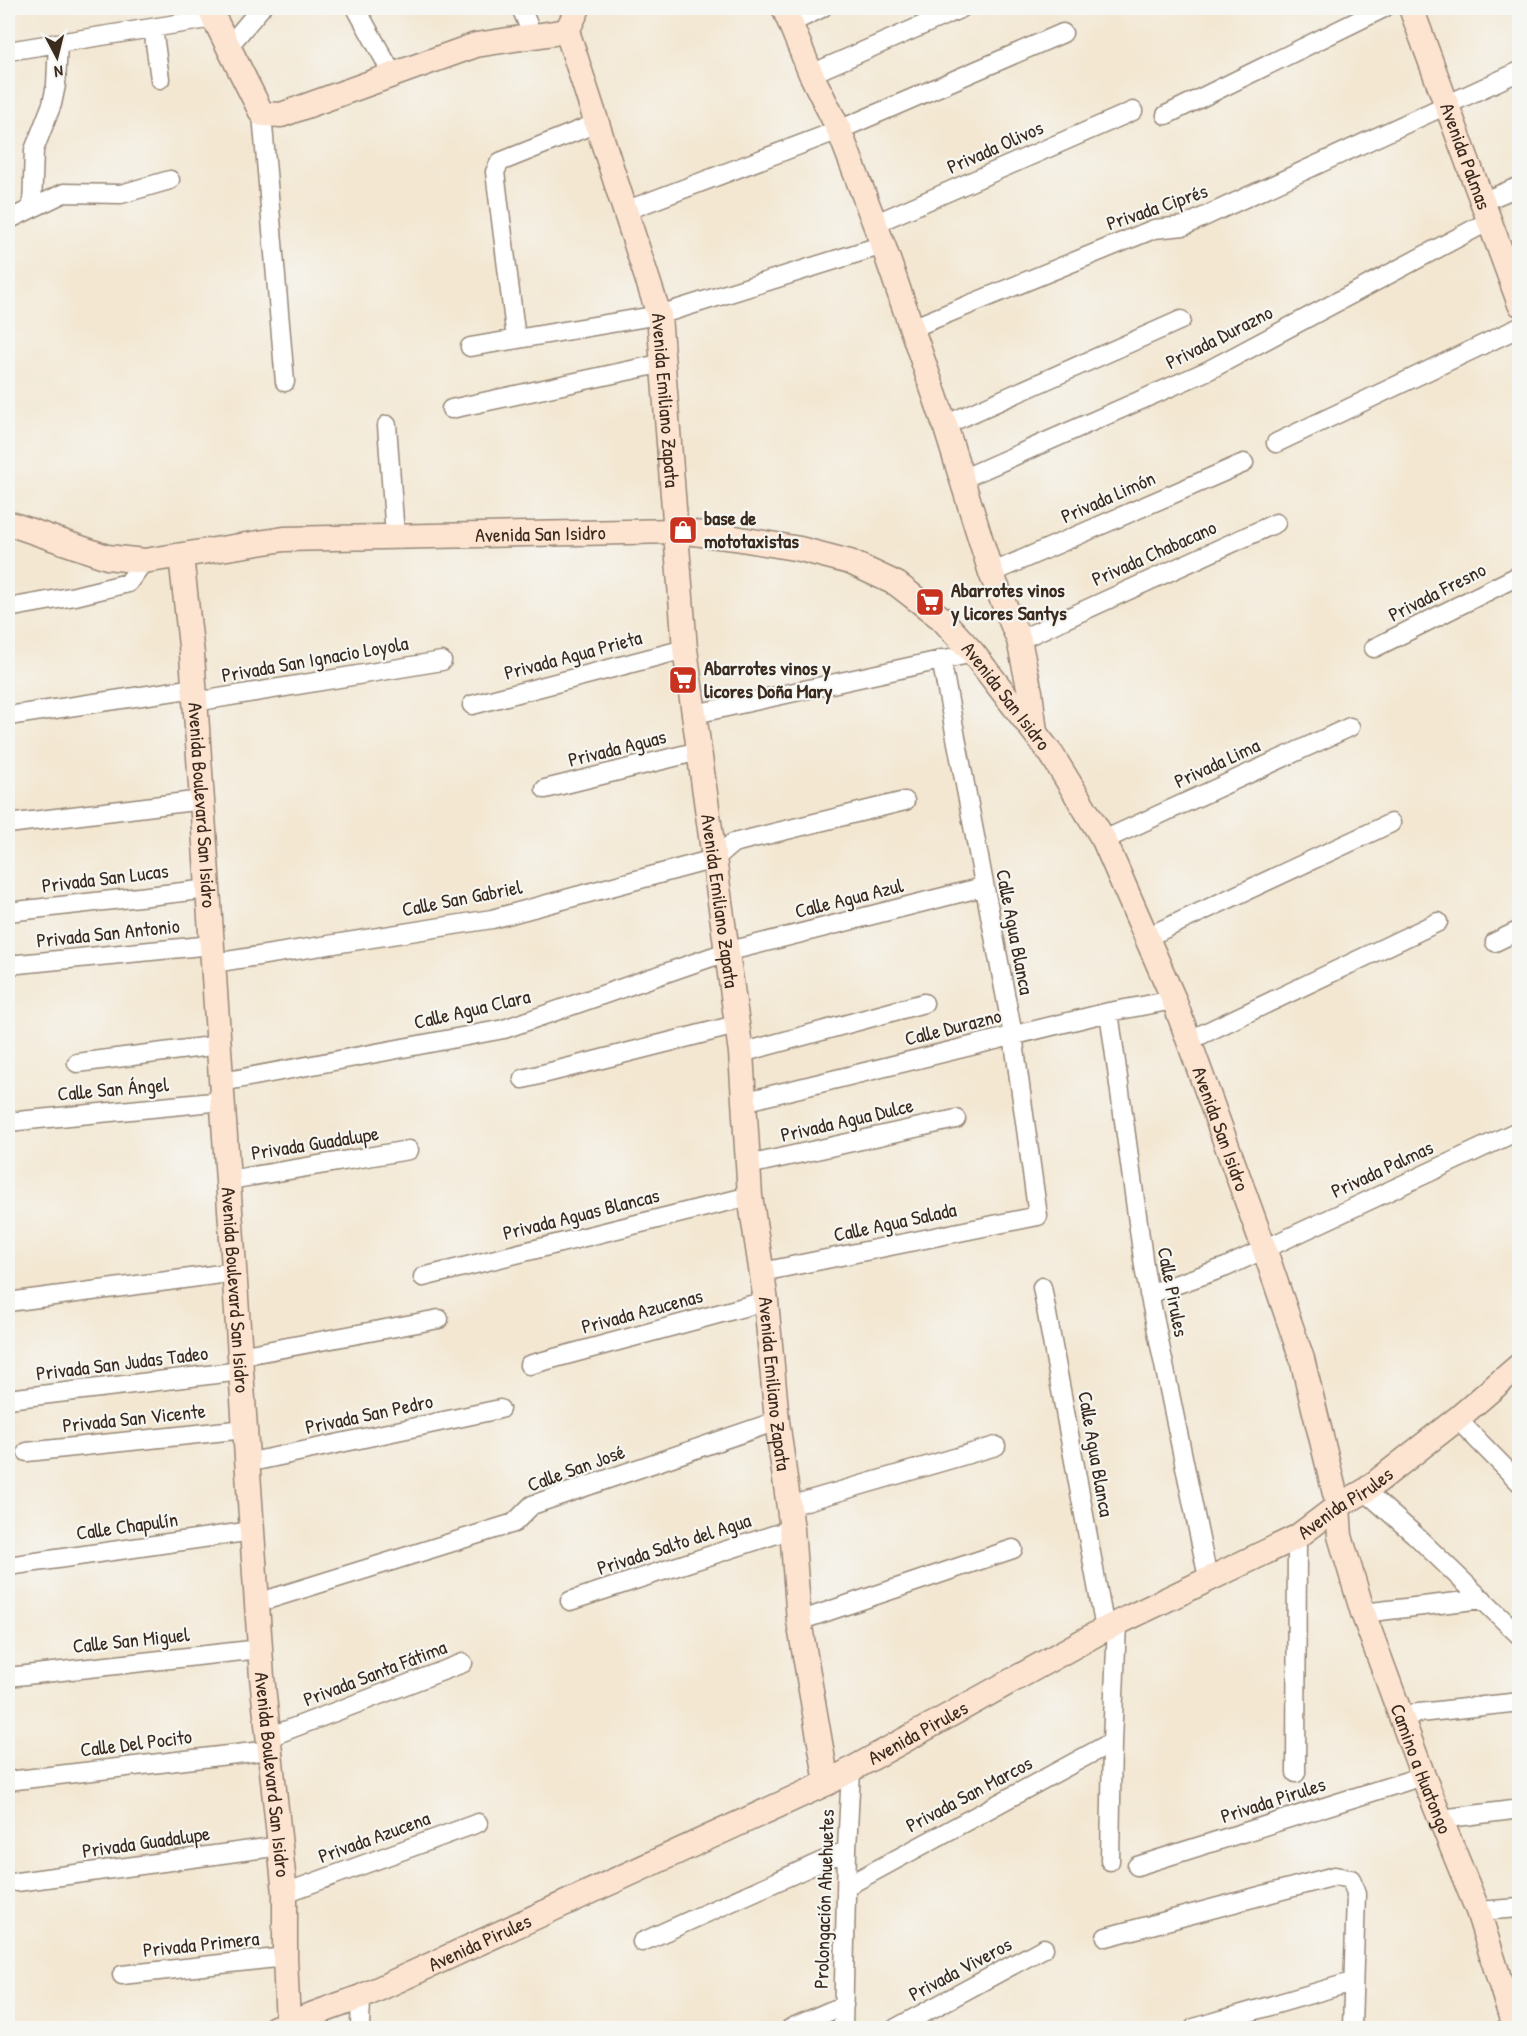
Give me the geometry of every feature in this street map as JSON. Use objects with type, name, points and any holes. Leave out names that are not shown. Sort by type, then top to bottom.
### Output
[{"type":"main road","points":[[212,13],[262,114],[281,115],[476,45],[567,31],[578,8]]},
{"type":"main road","name":"Avenida Palmas","points":[[1412,8],[1519,302]]},
{"type":"main road","points":[[788,15],[811,74],[839,130],[912,328],[991,573],[1019,640],[1030,692],[1035,732]]},
{"type":"main road","name":"Avenida Emiliano Zapata","points":[[567,31],[659,315],[686,649],[741,1053],[750,1196],[766,1301],[777,1421],[791,1518],[799,1621],[827,1783]]},
{"type":"main road","name":"Avenida San Isidro","points":[[8,523],[107,557],[144,561],[284,539],[677,531],[800,549],[850,562],[897,584],[941,618],[972,653],[1052,755],[1104,840],[1174,1000],[1264,1248],[1302,1359],[1338,1506]]},
{"type":"main road","name":"Avenida Boulevard San Isidro","points":[[181,556],[195,695],[260,1649],[285,1893],[282,2027]]},
{"type":"main road","name":"Avenida Pirules","points":[[282,2027],[361,1997],[827,1783],[1111,1627],[1208,1578],[1297,1537],[1338,1506],[1365,1491],[1457,1419],[1520,1365]]},
{"type":"main road","name":"Camino a Huatongo","points":[[1338,1506],[1340,1536],[1363,1613],[1423,1776],[1478,1911],[1515,2022]]},
{"type":"street","points":[[228,47],[261,8]]},
{"type":"street","points":[[356,8],[393,75]]},
{"type":"street","points":[[521,8],[533,36]]},
{"type":"street","points":[[788,15],[822,8]]},
{"type":"street","points":[[811,74],[962,8]]},
{"type":"street","points":[[1166,115],[1384,8]]},
{"type":"street","points":[[8,51],[153,28],[212,13]]},
{"type":"street","points":[[153,28],[160,79]]},
{"type":"street","points":[[625,211],[839,130],[1063,33]]},
{"type":"street","points":[[32,208],[34,150],[52,104],[56,85],[58,43]]},
{"type":"street","name":"Privada Ciprés","points":[[912,328],[1154,229],[1184,226],[1520,71]]},
{"type":"street","name":"Privada Olivos","points":[[470,347],[659,315],[878,234],[1133,111]]},
{"type":"street","points":[[262,114],[285,382]]},
{"type":"street","points":[[516,339],[495,172],[500,162],[597,123]]},
{"type":"street","points":[[8,219],[64,193],[121,194],[170,180]]},
{"type":"street","name":"Privada Durazno","points":[[962,479],[1209,370],[1486,211],[1520,186]]},
{"type":"street","points":[[945,425],[1180,320]]},
{"type":"street","points":[[1276,443],[1520,327]]},
{"type":"street","points":[[451,409],[664,363]]},
{"type":"street","points":[[387,425],[395,536]]},
{"type":"street","name":"Privada Limón","points":[[991,573],[1244,463]]},
{"type":"street","name":"Privada Chabacano","points":[[1019,640],[1276,522]]},
{"type":"street","points":[[8,608],[75,596],[128,583],[144,561]]},
{"type":"street","name":"Privada Fresno","points":[[1374,648],[1520,575]]},
{"type":"street","name":"Privada Agua Prieta","points":[[472,705],[686,649]]},
{"type":"street","points":[[694,714],[972,653]]},
{"type":"street","name":"Calle Agua Blanca","points":[[941,659],[1013,1035],[1038,1216]]},
{"type":"street","name":"Privada San Ignacio Loyola","points":[[8,716],[195,695],[442,661]]},
{"type":"street","name":"Privada Lima","points":[[1104,840],[1350,727]]},
{"type":"street","name":"Privada Aguas","points":[[545,789],[699,752]]},
{"type":"street","points":[[8,824],[202,800]]},
{"type":"street","points":[[714,859],[733,843],[905,801]]},
{"type":"street","points":[[1147,937],[1391,823]]},
{"type":"street","name":"Calle San Gabriel","points":[[213,954],[492,919],[714,859]]},
{"type":"street","name":"Calle Agua Azul","points":[[726,952],[983,887]]},
{"type":"street","name":"Privada San Lucas","points":[[8,912],[209,889]]},
{"type":"street","points":[[1188,1041],[1438,922]]},
{"type":"street","points":[[1495,942],[1520,930]]},
{"type":"street","name":"Calle Agua Clara","points":[[222,1091],[504,1029],[726,952]]},
{"type":"street","name":"Privada San Antonio","points":[[8,965],[213,954]]},
{"type":"street","name":"Calle Durazno","points":[[743,1102],[1110,1012],[1174,1000]]},
{"type":"street","points":[[741,1053],[924,1003]]},
{"type":"street","name":"Calle Pirules","points":[[1110,1012],[1149,1294],[1208,1578]]},
{"type":"street","points":[[523,1079],[736,1025]]},
{"type":"street","points":[[76,1063],[219,1045]]},
{"type":"street","name":"Calle San Ángel","points":[[8,1122],[222,1091]]},
{"type":"street","name":"Privada Agua Dulce","points":[[748,1165],[956,1119]]},
{"type":"street","name":"Privada Palmas","points":[[1149,1294],[1203,1277],[1520,1130]]},
{"type":"street","name":"Privada Guadalupe","points":[[229,1180],[409,1150]]},
{"type":"street","name":"Privada Aguas Blancas","points":[[423,1277],[750,1196]]},
{"type":"street","name":"Calle Agua Salada","points":[[762,1272],[1038,1216]]},
{"type":"street","points":[[8,1302],[236,1272]]},
{"type":"street","name":"Calle Agua Blanca","points":[[1042,1287],[1111,1627],[1110,1861]]},
{"type":"street","name":"Privada Azucenas","points":[[529,1365],[766,1301]]},
{"type":"street","points":[[241,1364],[439,1319]]},
{"type":"street","name":"Privada San Judas Tadeo","points":[[8,1399],[241,1364]]},
{"type":"street","name":"Privada San Pedro","points":[[247,1464],[500,1409]]},
{"type":"street","points":[[1457,1419],[1520,1483]]},
{"type":"street","name":"Calle San José","points":[[257,1603],[514,1523],[532,1505],[777,1421]]},
{"type":"street","name":"Privada San Vicente","points":[[27,1452],[245,1429]]},
{"type":"street","name":"Privada Salto del Agua","points":[[570,1601],[791,1518],[996,1446]]},
{"type":"street","points":[[1365,1491],[1414,1534],[1520,1636]]},
{"type":"street","name":"Calle Chapulín","points":[[8,1566],[252,1531]]},
{"type":"street","points":[[1296,1773],[1297,1537]]},
{"type":"street","points":[[799,1621],[1013,1549]]},
{"type":"street","points":[[1363,1613],[1483,1599]]},
{"type":"street","name":"Calle San Miguel","points":[[8,1677],[260,1649]]},
{"type":"street","name":"Privada Santa Fátima","points":[[269,1744],[463,1663]]},
{"type":"street","points":[[1401,1715],[1520,1702]]},
{"type":"street","name":"Privada San Marcos","points":[[847,1886],[1112,1742]]},
{"type":"street","name":"Calle Del Pocito","points":[[8,1781],[269,1744]]},
{"type":"street","name":"Prolongación Ahuehuetes","points":[[843,2028],[851,1770]]},
{"type":"street","name":"Privada Pirules","points":[[1137,1866],[1423,1776]]},
{"type":"street","points":[[1441,1819],[1520,1809]]},
{"type":"street","name":"Privada Azucena","points":[[285,1893],[478,1823]]},
{"type":"street","name":"Privada Guadalupe","points":[[17,1882],[281,1846]]},
{"type":"street","points":[[642,1942],[847,1850]]},
{"type":"street","points":[[1106,1937],[1335,1876],[1351,1879],[1356,1894],[1352,2028]]},
{"type":"street","points":[[1478,1911],[1520,1908]]},
{"type":"street","name":"Privada Viveros","points":[[896,2028],[1044,1948]]},
{"type":"street","name":"Privada Primera","points":[[122,1975],[285,1957]]},
{"type":"street","points":[[1194,2028],[1352,1982]]},
{"type":"street","points":[[360,2028],[361,1997]]},
{"type":"street","points":[[791,2028],[844,2005]]},
{"type":"place","name":"base de mototaxistas","points":[[683,530]]},
{"type":"place","name":"Abarrotes vinos y licores Santys","points":[[930,602]]},
{"type":"place","name":"Abarrotes vinos y licores Doña Mary","points":[[683,680]]}]
